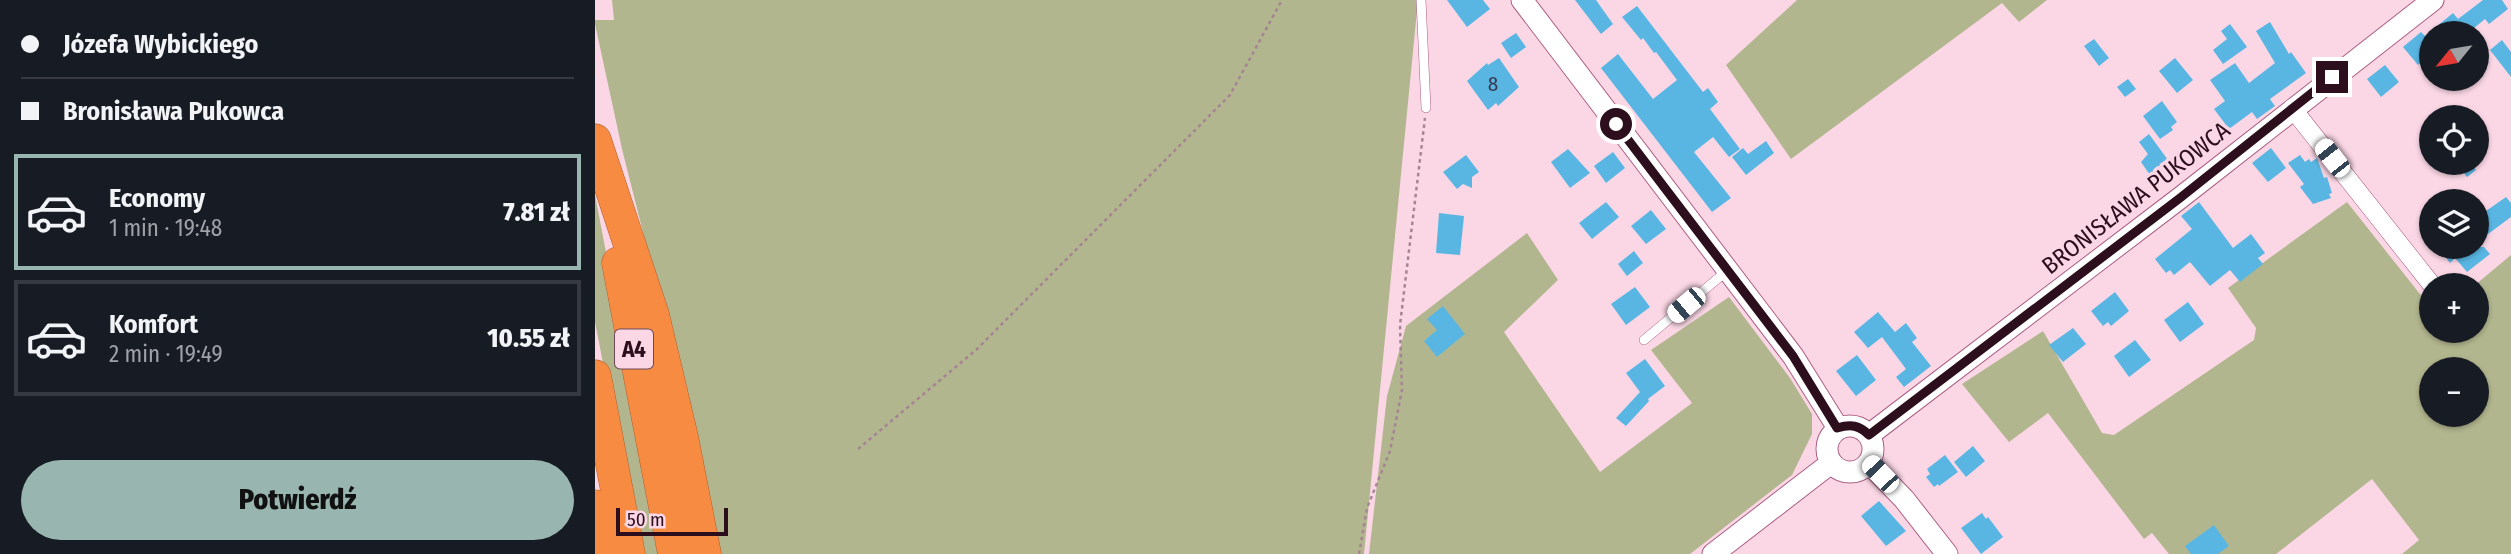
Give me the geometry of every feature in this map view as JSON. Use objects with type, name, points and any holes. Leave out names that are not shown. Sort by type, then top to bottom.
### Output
[{"type":"highway","name":"A4","points":[[595,142],[674,554]]},
{"type":"highway","points":[[595,142],[653,315],[682,437],[705,554]]},
{"type":"highway","name":"A4","points":[[595,376],[629,554]]},
{"type":"highway","points":[[595,506],[601,554]]},
{"type":"street","points":[[1522,0],[1793,356],[1837,428]]},
{"type":"street","name":"BRONISŁAWA PUKOWCA","points":[[1869,435],[2180,198],[2433,0]]},
{"type":"street","points":[[2292,108],[2423,273]]},
{"type":"street","points":[[1854,426],[1869,435],[1873,454],[1869,463],[1861,470],[1840,470],[1831,463],[1826,444],[1837,428],[1854,426]]},
{"type":"street","points":[[1713,554],[1831,463]]},
{"type":"street","points":[[1869,463],[1903,499],[1947,554]]},
{"type":"lane","points":[[1421,0],[1426,108]]},
{"type":"lane","points":[[1644,340],[1728,270]]},
{"type":"path","points":[[858,449],[976,350],[1230,95],[1282,0]]},
{"type":"path","points":[[1360,554],[1367,508],[1390,451],[1402,390],[1400,325],[1426,108]]},
{"type":"green space","points":[[612,0],[1418,0],[1364,554],[717,554],[677,367],[622,149],[595,24],[595,20],[614,20]]},
{"type":"green space","points":[[1797,0],[2047,0],[2019,22],[2002,3],[1791,159],[1726,65]]},
{"type":"green space","points":[[595,195],[664,554],[640,554],[595,322]]},
{"type":"green space","points":[[2347,202],[2419,293],[2419,343],[2489,343],[2489,273],[2511,255],[2511,554],[2402,554],[2419,540],[2372,479],[2276,554],[2169,554],[2152,533],[2144,539],[2048,413],[2009,442],[1962,384],[2043,331],[2102,433],[2114,435],[2254,340],[2256,328],[2228,288]]},
{"type":"green space","points":[[1527,233],[1558,280],[1504,332],[1600,472],[1692,403],[1651,350],[1729,297],[1790,378],[1812,414],[1812,434],[1792,475],[1690,554],[1369,554],[1387,396],[1406,326]]},
{"type":"building","points":[[1447,0],[1483,0],[1490,9],[1467,27]]},
{"type":"building","points":[[1575,0],[1596,0],[1613,24],[1601,34]]},
{"type":"building","points":[[2483,0],[2502,0],[2508,9],[2489,24],[2485,19],[2443,21],[2453,13],[2458,19]]},
{"type":"building","points":[[1637,6],[1703,92],[1708,88],[1718,102],[1710,109],[1740,149],[1729,157],[1713,137],[1694,152],[1731,198],[1712,212],[1601,68],[1618,54],[1653,99],[1677,80],[1656,52],[1654,53],[1643,38],[1641,40],[1622,17]]},
{"type":"building","points":[[2270,22],[2289,54],[2291,52],[2306,73],[2270,99],[2275,106],[2257,119],[2252,112],[2229,129],[2214,109],[2225,101],[2210,80],[2235,63],[2249,83],[2275,63],[2256,31]]},
{"type":"building","points":[[2230,24],[2247,47],[2223,64],[2213,50],[2227,39],[2221,31]]},
{"type":"building","points":[[1516,33],[1526,47],[1511,58],[1501,43]]},
{"type":"building","points":[[2419,34],[2419,64],[2418,65],[2403,47]]},
{"type":"building","points":[[2094,39],[2109,58],[2099,66],[2084,46]]},
{"type":"building","points":[[2502,40],[2511,52],[2511,77],[2490,50]]},
{"type":"building","points":[[1499,58],[1519,87],[1498,106],[1496,103],[1488,110],[1467,81],[1487,63],[1488,65]]},
{"type":"building","points":[[2175,58],[2193,80],[2177,93],[2159,71]]},
{"type":"building","points":[[2385,65],[2399,82],[2381,97],[2367,79]]},
{"type":"building","points":[[2128,79],[2136,89],[2125,97],[2117,87]]},
{"type":"building","points":[[2162,101],[2177,122],[2171,127],[2173,130],[2160,139],[2143,116]]},
{"type":"building","points":[[2149,134],[2176,171],[2157,185],[2141,162],[2148,154],[2139,142]]},
{"type":"building","points":[[1766,141],[1774,153],[1746,175],[1732,157],[1743,148],[1748,154]]},
{"type":"building","points":[[2271,148],[2286,168],[2268,182],[2252,163]]},
{"type":"building","points":[[1568,149],[1590,173],[1570,188],[1551,162]]},
{"type":"building","points":[[1613,152],[1625,168],[1606,183],[1594,166]]},
{"type":"building","points":[[1466,155],[1479,172],[1472,177],[1472,188],[1463,184],[1457,189],[1443,172]]},
{"type":"building","points":[[2300,155],[2305,162],[2317,158],[2324,178],[2327,177],[2331,198],[2313,204],[2300,187],[2304,184],[2288,163]]},
{"type":"building","points":[[2506,197],[2511,203],[2511,217],[2489,233],[2489,209]]},
{"type":"building","points":[[1606,202],[1619,217],[1592,239],[1579,223]]},
{"type":"building","points":[[2199,202],[2233,248],[2251,234],[2265,253],[2258,258],[2263,264],[2240,282],[2230,270],[2210,286],[2190,262],[2174,275],[2170,270],[2166,273],[2155,259],[2192,229],[2181,216]]},
{"type":"building","points":[[1651,210],[1666,229],[1646,244],[1631,226]]},
{"type":"building","points":[[1439,213],[1464,216],[1460,255],[1436,253]]},
{"type":"building","points":[[1634,251],[1643,263],[1627,276],[1618,264]]},
{"type":"building","points":[[2456,259],[2484,259],[2467,272]]},
{"type":"building","points":[[1635,287],[1650,307],[1626,325],[1611,304]]},
{"type":"building","points":[[2115,292],[2129,311],[2111,326],[2108,322],[2103,326],[2091,311]]},
{"type":"building","points":[[2188,302],[2204,324],[2180,342],[2164,320]]},
{"type":"building","points":[[1443,306],[1465,334],[1437,357],[1424,341],[1437,330],[1427,319]]},
{"type":"building","points":[[1878,312],[1895,332],[1906,323],[1917,338],[1912,342],[1931,366],[1904,387],[1896,377],[1906,369],[1882,337],[1868,348],[1854,332]]},
{"type":"building","points":[[2073,328],[2086,344],[2063,362],[2049,345]]},
{"type":"building","points":[[2135,340],[2151,360],[2129,377],[2114,356]]},
{"type":"building","points":[[1857,355],[1876,380],[1856,396],[1836,371]]},
{"type":"building","points":[[1645,359],[1665,386],[1648,399],[1626,426],[1616,418],[1640,392],[1626,373]]},
{"type":"building","points":[[1973,446],[1985,461],[1966,477],[1954,462]]},
{"type":"building","points":[[1945,455],[1958,472],[1934,487],[1926,477],[1930,474],[1927,469]]},
{"type":"building","points":[[1879,501],[1906,531],[1886,546],[1861,516]]},
{"type":"building","points":[[1982,513],[2003,537],[1981,554],[1961,528]]},
{"type":"building","points":[[2214,525],[2229,546],[2218,554],[2191,554],[2185,546]]},
{"type":"route","points":[[1616,124],[1793,356],[1837,428],[1854,426],[1869,435],[2180,198],[2332,77]]}]
